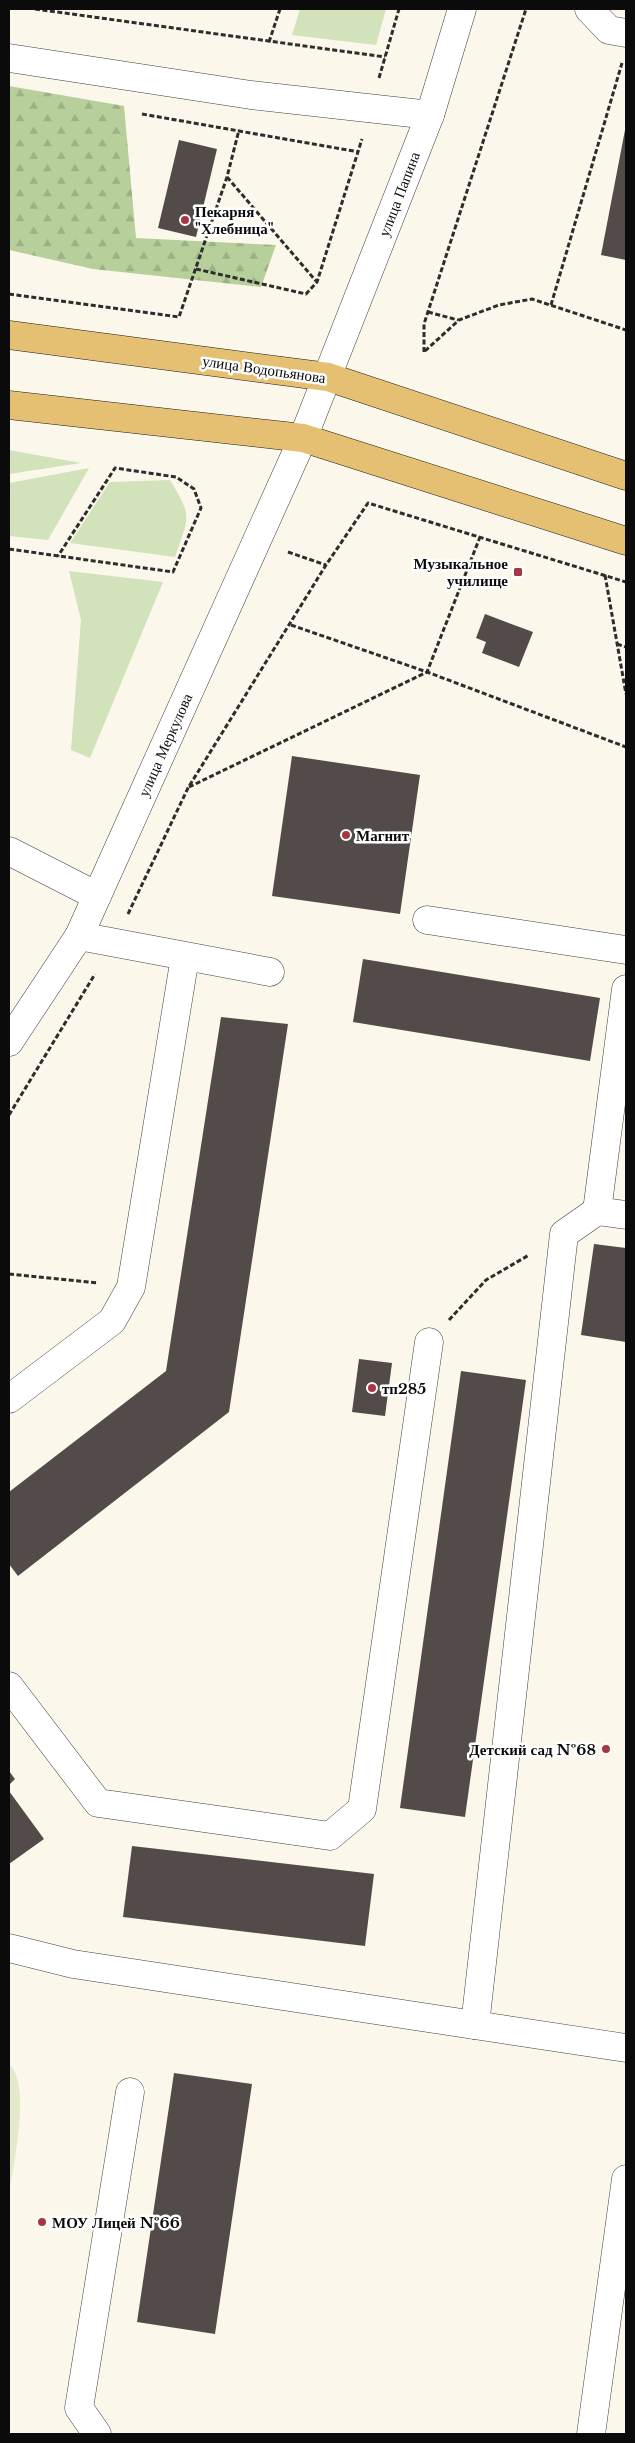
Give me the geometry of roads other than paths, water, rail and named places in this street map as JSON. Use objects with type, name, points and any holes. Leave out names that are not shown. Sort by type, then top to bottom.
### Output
[{"type":"main road","name":"улица Водопьянова","points":[[9,334],[328,377],[626,476]]},
{"type":"main road","points":[[9,405],[303,438],[626,542]]},
{"type":"street","name":"улица Папина","points":[[303,438],[430,115],[462,9]]},
{"type":"street","points":[[589,9],[609,30],[626,33]]},
{"type":"street","points":[[9,58],[251,95],[430,115]]},
{"type":"street","name":"улица Меркулова","points":[[9,1042],[79,936],[303,438]]},
{"type":"street","points":[[9,851],[98,896]]},
{"type":"street","points":[[427,920],[626,950]]},
{"type":"street","points":[[79,936],[185,958],[270,972]]},
{"type":"street","points":[[9,1398],[112,1321],[130,1287],[185,958]]},
{"type":"street","points":[[596,1211],[626,989]]},
{"type":"street","points":[[475,2025],[564,1234],[596,1211],[626,1215]]},
{"type":"street","points":[[9,1686],[98,1802],[330,1836],[362,1810],[429,1342]]},
{"type":"street","points":[[9,1948],[73,1964],[626,2048]]},
{"type":"street","points":[[97,2434],[79,2408],[130,2092]]},
{"type":"street","points":[[592,2434],[626,2179]]},
{"type":"place","name":"Пекарня \"Хлебница\"","points":[[185,220]]},
{"type":"place","name":"Музыкальное училище","points":[[518,572]]},
{"type":"place","name":"Магнит","points":[[346,835]]},
{"type":"place","name":"тп285","points":[[372,1388]]},
{"type":"place","name":"Детский сад №68","points":[[606,1749]]},
{"type":"place","name":"МОУ Лицей №66","points":[[42,2222]]}]
